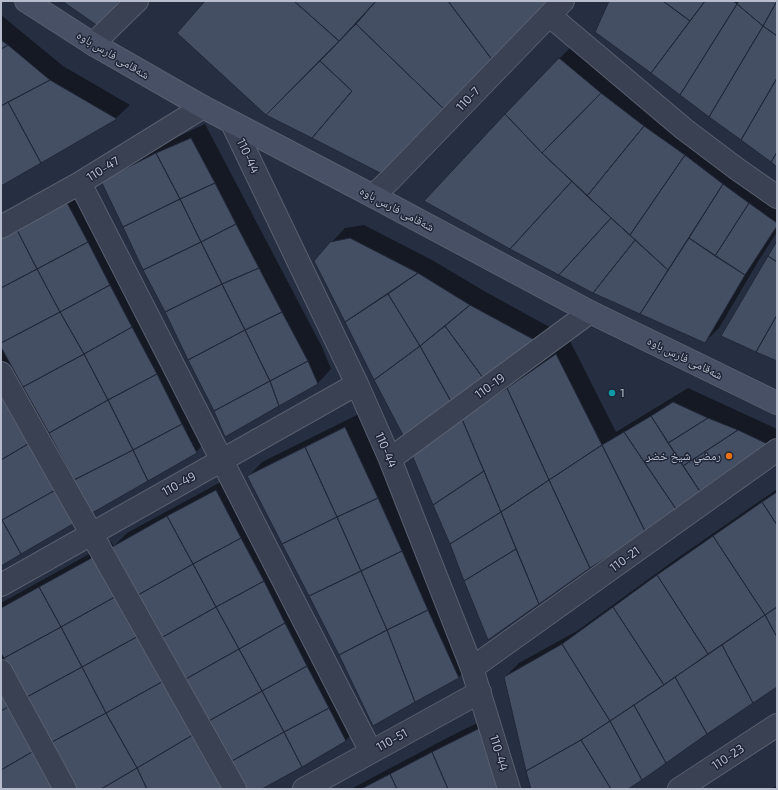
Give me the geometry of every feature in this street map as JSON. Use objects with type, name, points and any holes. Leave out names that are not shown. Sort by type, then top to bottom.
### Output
[{"type":"street","name":"شەقامی فارس باوە","points":[[26,1],[93,44],[203,108],[373,196],[590,312],[777,402]]},
{"type":"street","points":[[93,44],[137,1]]},
{"type":"street","points":[[556,8],[684,129],[777,197]]},
{"type":"street","name":"110-7","points":[[373,196],[556,8]]},
{"type":"street","name":"110-47","points":[[1,227],[80,183],[203,108]]},
{"type":"street","name":"110-44","points":[[232,123],[357,384],[390,459],[472,668],[510,789]]},
{"type":"street","points":[[80,183],[371,752]]},
{"type":"street","name":"110-19","points":[[390,459],[590,312]]},
{"type":"street","points":[[1,373],[234,789]]},
{"type":"street","name":"110-49","points":[[1,585],[357,384]]},
{"type":"street","name":"110-21","points":[[472,668],[777,450]]},
{"type":"street","points":[[1,671],[65,789]]},
{"type":"street","name":"110-51","points":[[304,789],[480,692]]},
{"type":"street","name":"110-23","points":[[679,789],[777,725]]},
{"type":"building","points":[[62,1],[116,1],[125,7],[105,31]]},
{"type":"building","points":[[205,1],[294,1],[339,41],[266,115],[177,33]]},
{"type":"building","points":[[294,1],[376,1],[339,41]]},
{"type":"building","points":[[376,1],[448,1],[493,61],[446,111],[356,24]]},
{"type":"building","points":[[448,1],[553,1],[493,61]]},
{"type":"building","points":[[609,1],[663,1],[690,21],[651,73],[595,32]]},
{"type":"building","points":[[663,1],[705,1],[690,21]]},
{"type":"building","points":[[705,1],[733,1],[737,4],[680,95],[651,73]]},
{"type":"building","points":[[739,1],[777,1],[763,26],[737,4]]},
{"type":"building","points":[[777,1],[777,36],[763,26]]},
{"type":"building","points":[[737,4],[763,26],[709,117],[680,95]]},
{"type":"building","points":[[356,24],[446,111],[384,175],[312,138],[352,91],[320,61]]},
{"type":"building","points":[[763,26],[777,36],[777,78],[741,140],[709,117]]},
{"type":"building","points":[[1,40],[8,45],[1,49]]},
{"type":"building","points":[[8,45],[50,80],[1,106],[1,49]]},
{"type":"building","points":[[559,58],[601,93],[542,153],[505,114]]},
{"type":"building","points":[[320,61],[352,91],[312,138],[266,115]]},
{"type":"building","points":[[777,78],[777,152],[771,162],[741,140]]},
{"type":"building","points":[[50,80],[117,119],[41,163],[8,102]]},
{"type":"building","points":[[601,93],[644,126],[587,196],[542,153]]},
{"type":"building","points":[[8,102],[41,163],[1,186],[1,106]]},
{"type":"building","points":[[505,114],[542,153],[572,181],[510,249],[424,201]]},
{"type":"building","points":[[644,126],[685,155],[630,235],[587,196]]},
{"type":"building","points":[[191,138],[215,183],[180,199],[156,153]]},
{"type":"building","points":[[777,152],[777,167],[771,162]]},
{"type":"building","points":[[156,153],[180,199],[123,227],[101,181]]},
{"type":"building","points":[[685,155],[723,184],[668,270],[630,235]]},
{"type":"building","points":[[572,181],[611,218],[559,275],[510,249]]},
{"type":"building","points":[[215,183],[236,224],[201,242],[180,199]]},
{"type":"building","points":[[723,184],[749,203],[715,256],[689,238]]},
{"type":"building","points":[[65,199],[88,242],[37,269],[15,226]]},
{"type":"building","points":[[180,199],[201,242],[143,270],[123,227]]},
{"type":"building","points":[[749,203],[777,223],[777,226],[745,275],[715,256]]},
{"type":"building","points":[[611,218],[635,240],[593,293],[559,275]]},
{"type":"building","points":[[236,224],[259,268],[222,284],[201,242]]},
{"type":"building","points":[[15,226],[37,269],[1,288],[1,233]]},
{"type":"building","points":[[350,238],[418,273],[345,322],[314,261],[330,242]]},
{"type":"building","points":[[689,238],[745,275],[705,343],[640,314]]},
{"type":"building","points":[[635,240],[668,270],[640,314],[593,293]]},
{"type":"building","points":[[777,241],[777,262],[768,256]]},
{"type":"building","points":[[88,242],[110,285],[60,312],[37,269]]},
{"type":"building","points":[[201,242],[222,284],[165,312],[143,270]]},
{"type":"building","points":[[768,256],[777,262],[777,315],[756,352],[721,336]]},
{"type":"building","points":[[259,268],[282,312],[245,330],[222,284]]},
{"type":"building","points":[[37,269],[60,312],[1,343],[1,288]]},
{"type":"building","points":[[418,273],[470,305],[420,346],[388,294]]},
{"type":"building","points":[[222,284],[245,330],[188,360],[165,312]]},
{"type":"building","points":[[110,285],[132,327],[84,354],[60,312]]},
{"type":"building","points":[[388,294],[420,346],[374,380],[345,322]]},
{"type":"building","points":[[470,305],[542,344],[486,382],[445,326]]},
{"type":"building","points":[[60,312],[84,354],[23,387],[1,347],[1,343]]},
{"type":"building","points":[[282,312],[308,361],[270,381],[245,330]]},
{"type":"building","points":[[777,315],[777,361],[756,352]]},
{"type":"building","points":[[445,326],[486,382],[453,405],[420,346]]},
{"type":"building","points":[[132,327],[157,374],[108,400],[84,354]]},
{"type":"building","points":[[245,330],[270,381],[214,411],[188,360]]},
{"type":"building","points":[[420,346],[453,405],[405,439],[374,380]]},
{"type":"building","points":[[84,354],[108,400],[49,433],[23,387]]},
{"type":"building","points":[[556,354],[602,445],[549,480],[507,388]]},
{"type":"building","points":[[308,361],[318,384],[279,406],[270,381]]},
{"type":"building","points":[[157,374],[182,424],[133,450],[108,400]]},
{"type":"building","points":[[270,381],[279,406],[225,437],[214,411]]},
{"type":"building","points":[[507,388],[549,480],[501,512],[462,419]]},
{"type":"building","points":[[7,396],[33,441],[1,460],[1,399]]},
{"type":"building","points":[[108,400],[133,450],[74,480],[49,433]]},
{"type":"building","points":[[673,402],[708,418],[668,443],[651,416]]},
{"type":"building","points":[[651,416],[703,496],[678,512],[624,432]]},
{"type":"building","points":[[708,418],[738,430],[683,466],[668,443]]},
{"type":"building","points":[[462,419],[484,471],[433,505],[412,455]]},
{"type":"building","points":[[182,424],[197,453],[148,481],[133,450]]},
{"type":"building","points":[[345,427],[378,498],[337,517],[305,447]]},
{"type":"building","name":"رمضي شيخ خضر","points":[[738,430],[774,447],[703,496],[683,466]]},
{"type":"building","points":[[624,432],[678,512],[646,533],[602,445]]},
{"type":"building","points":[[33,441],[59,488],[2,520],[1,460]]},
{"type":"building","points":[[602,445],[646,533],[590,568],[549,480]]},
{"type":"building","points":[[305,447],[337,517],[282,544],[247,476]]},
{"type":"building","points":[[133,450],[148,481],[92,513],[74,480]]},
{"type":"building","points":[[484,471],[501,512],[450,544],[433,505]]},
{"type":"building","points":[[549,480],[590,568],[539,604],[501,512]]},
{"type":"building","points":[[59,488],[78,521],[21,554],[2,520]]},
{"type":"building","points":[[216,490],[241,538],[193,564],[167,516]]},
{"type":"building","points":[[777,492],[777,525],[762,502]]},
{"type":"building","points":[[378,498],[402,551],[361,571],[337,517]]},
{"type":"building","points":[[762,502],[777,525],[777,607],[765,615],[713,536]]},
{"type":"building","points":[[501,512],[516,549],[464,581],[450,544]]},
{"type":"building","points":[[167,516],[193,564],[138,595],[112,547]]},
{"type":"building","points":[[337,517],[361,571],[309,596],[282,544]]},
{"type":"building","points":[[2,520],[21,554],[1,566],[1,521]]},
{"type":"building","points":[[713,536],[765,615],[708,654],[657,575]]},
{"type":"building","points":[[241,538],[264,581],[216,607],[193,564]]},
{"type":"building","points":[[516,549],[539,604],[488,640],[464,581]]},
{"type":"building","points":[[402,551],[428,610],[387,630],[361,571]]},
{"type":"building","points":[[97,555],[120,594],[61,627],[39,587]]},
{"type":"building","points":[[193,564],[216,607],[161,638],[138,595]]},
{"type":"building","points":[[361,571],[387,630],[339,655],[309,596]]},
{"type":"building","points":[[657,575],[708,654],[664,685],[613,607]]},
{"type":"building","points":[[264,581],[285,623],[239,649],[216,607]]},
{"type":"building","points":[[39,587],[61,627],[4,658],[1,653],[1,608]]},
{"type":"building","points":[[120,594],[142,634],[82,667],[61,627]]},
{"type":"building","points":[[216,607],[239,649],[184,680],[161,638]]},
{"type":"building","points":[[613,607],[664,685],[610,721],[562,644]]},
{"type":"building","points":[[777,607],[777,637],[765,615]]},
{"type":"building","points":[[428,610],[459,678],[415,702],[387,630]]},
{"type":"building","points":[[765,615],[777,637],[777,687],[753,703],[722,645]]},
{"type":"building","points":[[285,623],[307,666],[262,691],[239,649]]},
{"type":"building","points":[[61,627],[82,667],[25,698],[4,658]]},
{"type":"building","points":[[387,630],[415,702],[373,726],[339,655]]},
{"type":"building","points":[[142,634],[167,679],[106,713],[82,667]]},
{"type":"building","points":[[562,644],[610,721],[581,740],[526,771],[504,677]]},
{"type":"building","points":[[722,645],[753,703],[707,734],[675,677]]},
{"type":"building","points":[[239,649],[262,691],[207,722],[184,680]]},
{"type":"building","points":[[307,666],[329,708],[284,732],[262,691]]},
{"type":"building","points":[[82,667],[106,713],[50,743],[25,698]]},
{"type":"building","points":[[675,677],[707,734],[666,763],[634,705]]},
{"type":"building","points":[[167,679],[196,733],[137,768],[106,713]]},
{"type":"building","points":[[1,680],[13,704],[1,711]]},
{"type":"building","points":[[262,691],[284,732],[230,762],[207,722]]},
{"type":"building","points":[[13,704],[37,749],[1,770],[1,711]]},
{"type":"building","points":[[634,705],[666,763],[642,780],[610,721]]},
{"type":"building","points":[[329,708],[346,741],[302,767],[284,732]]},
{"type":"building","points":[[106,713],[137,768],[101,789],[75,789],[50,743]]},
{"type":"building","points":[[610,721],[642,780],[628,789],[611,789],[581,740]]},
{"type":"building","points":[[482,727],[497,789],[448,789],[432,752]]},
{"type":"building","points":[[284,732],[302,767],[262,789],[244,789],[230,762]]},
{"type":"building","points":[[196,733],[227,789],[147,789],[137,768]]},
{"type":"building","points":[[581,740],[611,789],[531,789],[526,771]]},
{"type":"building","points":[[37,749],[59,789],[1,789],[1,770]]},
{"type":"building","points":[[432,752],[448,789],[397,789],[390,774]]},
{"type":"building","points":[[137,768],[147,789],[101,789]]},
{"type":"building","points":[[390,774],[397,789],[361,789]]},
{"type":"place","name":"1","points":[[612,393]]},
{"type":"place","name":"رمضي شيخ خضر","points":[[729,456]]}]
